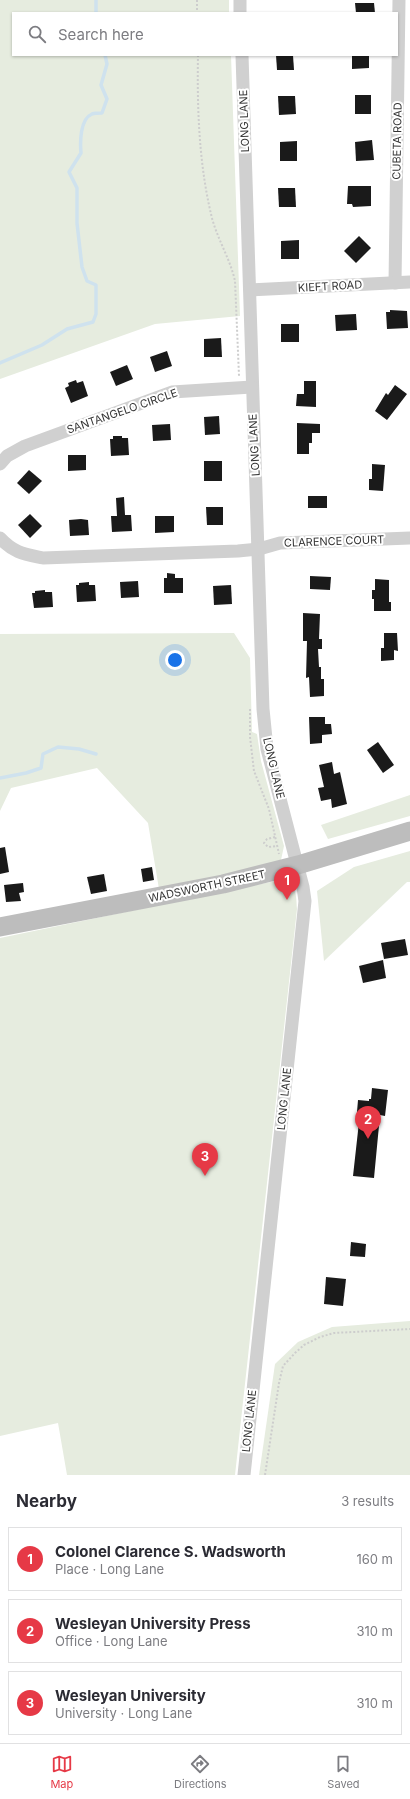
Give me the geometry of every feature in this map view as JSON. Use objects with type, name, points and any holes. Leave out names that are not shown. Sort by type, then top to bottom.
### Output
[{"type":"street","points":[[240,0],[240,12]]},
{"type":"street","name":"CUBETA ROAD","points":[[395,283],[399,0]]},
{"type":"street","name":"LONG LANE","points":[[242,56],[263,708],[268,748],[303,887],[304,912],[244,1475]]},
{"type":"street","name":"KIEFT ROAD","points":[[250,290],[410,282]]},
{"type":"street","name":"SANTANGELO CIRCLE","points":[[0,464],[7,456],[25,446],[172,392],[192,389],[252,387]]},
{"type":"street","points":[[0,538],[10,548],[26,554],[44,558],[259,549]]},
{"type":"street","name":"CLARENCE COURT","points":[[259,549],[280,543],[410,538]]},
{"type":"street","name":"WADSWORTH STREET","points":[[0,927],[224,884],[298,865],[410,831]]},
{"type":"path","points":[[197,0],[198,12]]},
{"type":"path","points":[[198,56],[198,102],[202,164],[215,230],[234,276],[238,337]]},
{"type":"path","points":[[275,837],[265,840],[265,845],[268,847],[277,846]]},
{"type":"path","points":[[265,1475],[283,1366],[295,1353],[304,1345],[334,1333],[410,1329]]},
{"type":"shaded area","points":[[0,0],[229,0],[229,12],[12,12],[12,56],[231,56],[240,316],[155,324],[0,379]]},
{"type":"shaded area","points":[[234,633],[250,658],[252,732],[257,734],[261,761],[284,846],[281,860],[274,864],[159,889],[148,823],[97,768],[11,788],[0,811],[0,634]]},
{"type":"shaded area","points":[[410,795],[410,816],[328,839],[321,825]]},
{"type":"shaded area","points":[[410,851],[410,882],[407,882],[324,961],[317,891],[354,867]]},
{"type":"shaded area","points":[[280,880],[290,884],[293,887],[296,894],[297,909],[235,1475],[67,1475],[58,1423],[0,1436],[0,938]]},
{"type":"shaded area","points":[[410,1321],[410,1475],[259,1475],[275,1364],[298,1342],[332,1327]]},
{"type":"building","points":[[355,3],[374,3],[375,12],[356,12]]},
{"type":"building","points":[[276,56],[293,56],[294,70],[277,70]]},
{"type":"building","points":[[352,56],[369,56],[369,68],[352,69]]},
{"type":"building","points":[[355,95],[371,95],[371,114],[355,114]]},
{"type":"building","points":[[278,96],[295,96],[296,114],[279,115]]},
{"type":"building","points":[[372,140],[374,160],[356,161],[355,142]]},
{"type":"building","points":[[297,141],[297,161],[280,161],[280,142]]},
{"type":"building","points":[[348,186],[371,186],[371,206],[353,207],[352,204],[347,204]]},
{"type":"building","points":[[278,188],[295,188],[296,207],[279,207]]},
{"type":"building","points":[[359,236],[371,248],[356,263],[344,251]]},
{"type":"building","points":[[299,240],[299,259],[281,259],[281,241]]},
{"type":"building","points":[[390,310],[407,311],[408,328],[387,329],[386,312],[390,312]]},
{"type":"building","points":[[356,314],[357,330],[336,331],[335,315]]},
{"type":"building","points":[[281,324],[299,324],[299,342],[281,342]]},
{"type":"building","points":[[221,338],[222,357],[204,357],[204,339]]},
{"type":"building","points":[[167,351],[172,366],[155,372],[150,357]]},
{"type":"building","points":[[127,365],[133,379],[116,386],[110,372]]},
{"type":"building","points":[[76,380],[77,383],[83,381],[88,396],[71,403],[65,388],[69,386],[68,383]]},
{"type":"building","points":[[304,381],[316,381],[316,407],[296,406],[297,394],[304,394]]},
{"type":"building","points":[[395,385],[407,394],[387,420],[375,411],[386,393],[388,395]]},
{"type":"building","points":[[219,416],[220,434],[205,435],[204,417]]},
{"type":"building","points":[[297,423],[320,424],[320,433],[312,433],[312,443],[309,443],[309,454],[297,454]]},
{"type":"building","points":[[170,424],[171,440],[153,441],[152,425]]},
{"type":"building","points":[[113,436],[128,438],[129,455],[111,456],[110,439],[113,439]]},
{"type":"building","points":[[68,455],[86,455],[86,470],[68,471]]},
{"type":"building","points":[[204,461],[222,461],[222,481],[204,481]]},
{"type":"building","points":[[372,464],[385,465],[383,491],[369,490],[369,479],[372,479]]},
{"type":"building","points":[[29,470],[42,481],[29,494],[17,483]]},
{"type":"building","points":[[308,496],[327,496],[327,508],[308,508]]},
{"type":"building","points":[[124,497],[125,515],[131,515],[132,531],[112,532],[111,516],[117,516],[116,498]]},
{"type":"building","points":[[206,507],[223,507],[223,525],[207,525]]},
{"type":"building","points":[[30,514],[42,526],[30,538],[18,525]]},
{"type":"building","points":[[155,516],[174,516],[174,532],[155,533]]},
{"type":"building","points":[[69,520],[88,520],[89,535],[70,536]]},
{"type":"building","points":[[167,573],[175,574],[175,578],[183,578],[183,593],[164,593],[164,578],[167,578]]},
{"type":"building","points":[[310,576],[331,577],[330,590],[310,589]]},
{"type":"building","points":[[375,579],[389,580],[389,602],[391,602],[391,611],[374,611],[372,590],[375,590]]},
{"type":"building","points":[[138,581],[139,597],[121,598],[120,582]]},
{"type":"building","points":[[89,582],[89,585],[95,585],[96,601],[77,602],[76,585],[79,585],[79,583]]},
{"type":"building","points":[[231,585],[232,604],[214,605],[213,586]]},
{"type":"building","points":[[45,590],[45,592],[52,592],[53,607],[34,608],[32,593],[35,593],[35,591]]},
{"type":"building","points":[[303,613],[320,614],[319,639],[322,639],[322,649],[318,649],[321,679],[324,679],[324,696],[310,697],[309,677],[306,678],[307,641],[303,641]]},
{"type":"building","points":[[384,633],[397,633],[398,651],[394,650],[394,660],[381,661],[381,648],[384,648]]},
{"type":"building","points":[[309,717],[325,717],[325,724],[331,724],[332,734],[322,735],[322,743],[310,744]]},
{"type":"building","points":[[378,742],[394,765],[383,773],[367,750]]},
{"type":"building","points":[[332,762],[334,774],[340,772],[347,804],[332,808],[331,799],[321,801],[318,788],[324,787],[319,765]]},
{"type":"building","points":[[5,847],[9,872],[0,874],[0,848]]},
{"type":"building","points":[[152,867],[154,880],[143,882],[141,869]]},
{"type":"building","points":[[104,874],[107,891],[91,894],[87,877]]},
{"type":"building","points":[[23,883],[24,892],[19,893],[21,901],[6,902],[4,885]]},
{"type":"building","points":[[405,939],[408,955],[384,959],[381,943]]},
{"type":"building","points":[[383,960],[386,978],[363,983],[359,966]]},
{"type":"building","points":[[372,1088],[388,1090],[385,1116],[380,1115],[374,1178],[353,1176],[360,1113],[357,1112],[358,1100],[369,1101],[369,1099],[371,1099]]},
{"type":"building","points":[[351,1242],[366,1244],[365,1257],[350,1256]]},
{"type":"building","points":[[326,1277],[346,1279],[343,1306],[324,1304]]},
{"type":"waterway","points":[[96,0],[96,12]]},
{"type":"waterway","points":[[0,363],[42,345],[67,329],[93,322],[96,314],[96,285],[87,281],[82,267],[77,223],[77,188],[69,172],[81,153],[81,137],[85,121],[92,114],[102,113],[107,99],[101,85],[107,64],[105,56]]},
{"type":"waterway","points":[[0,778],[26,773],[41,768],[43,754],[58,747],[79,749],[96,754]]},
{"type":"place","name":"Colonel Clarence S. Wadsworth","points":[[287,900]]},
{"type":"place","name":"Wesleyan University Press","points":[[368,1139]]},
{"type":"place","name":"Wesleyan University","points":[[205,1176]]}]
